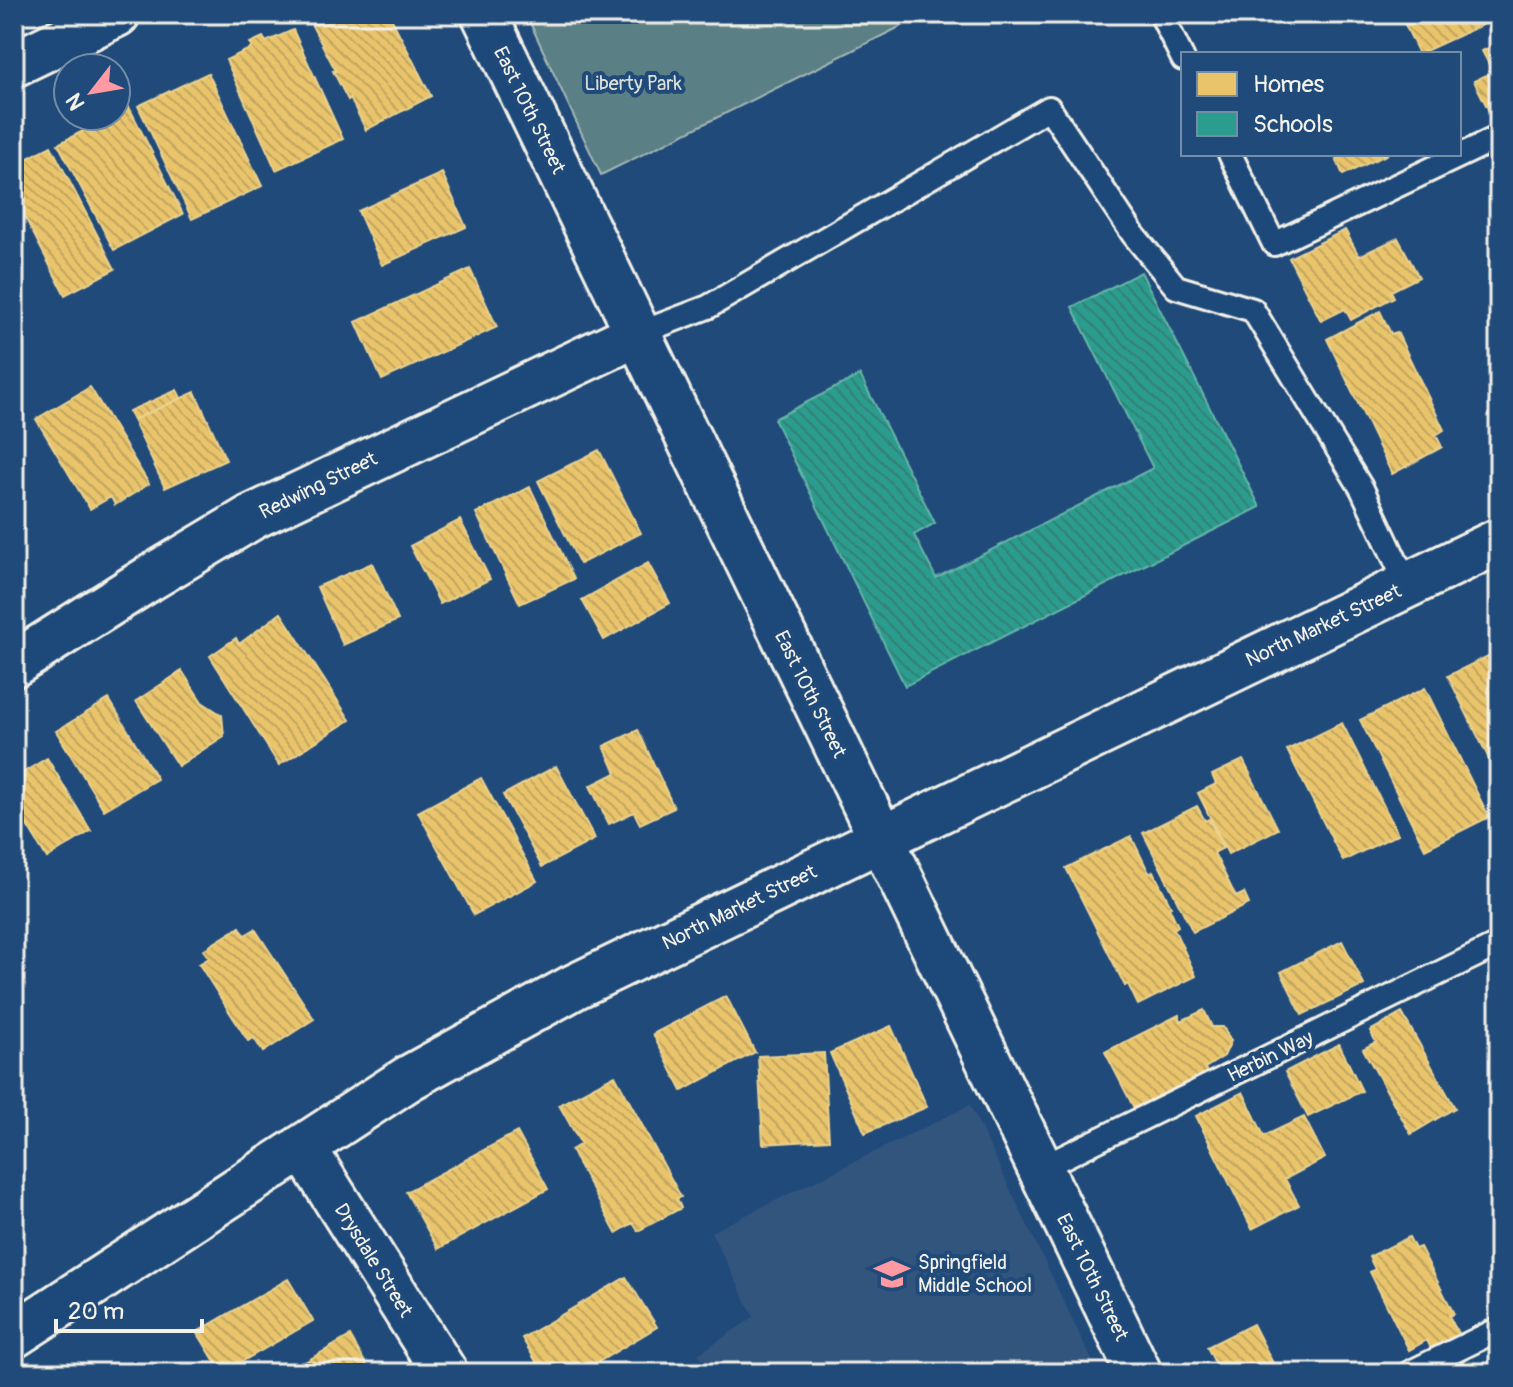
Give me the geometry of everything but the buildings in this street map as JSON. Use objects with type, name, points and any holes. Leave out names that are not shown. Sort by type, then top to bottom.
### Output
[{"type":"street","points":[[14,64],[117,14]]},
{"type":"street","name":"East 10th Street","points":[[484,14],[1139,1373]]},
{"type":"street","name":"Redwing Street","points":[[14,664],[252,517],[637,334]]},
{"type":"street","name":"North Market Street","points":[[14,1335],[409,1078],[574,987],[1499,541]]},
{"type":"street","name":"Drysdale Street","points":[[303,1147],[445,1373]]},
{"type":"lane","points":[[1161,14],[1181,55]]},
{"type":"lane","points":[[637,334],[708,307],[1049,108],[1133,234],[1176,287],[1253,310],[1362,489],[1407,585]]},
{"type":"lane","points":[[1461,155],[1499,137]]},
{"type":"lane","points":[[1231,156],[1274,244],[1459,156]]},
{"type":"lane","name":"Herbin Way","points":[[1041,1168],[1499,944]]},
{"type":"lane","points":[[1409,1373],[1499,1329]]},
{"type":"shaded area","name":"Springfield Middle School","points":[[970,1105],[1098,1373],[712,1373],[698,1354],[754,1317],[711,1232]]},
{"type":"green space","name":"Liberty Park","points":[[526,14],[926,14],[601,175]]},
{"type":"place","name":"Springfield Middle School","points":[[892,1274]]}]
